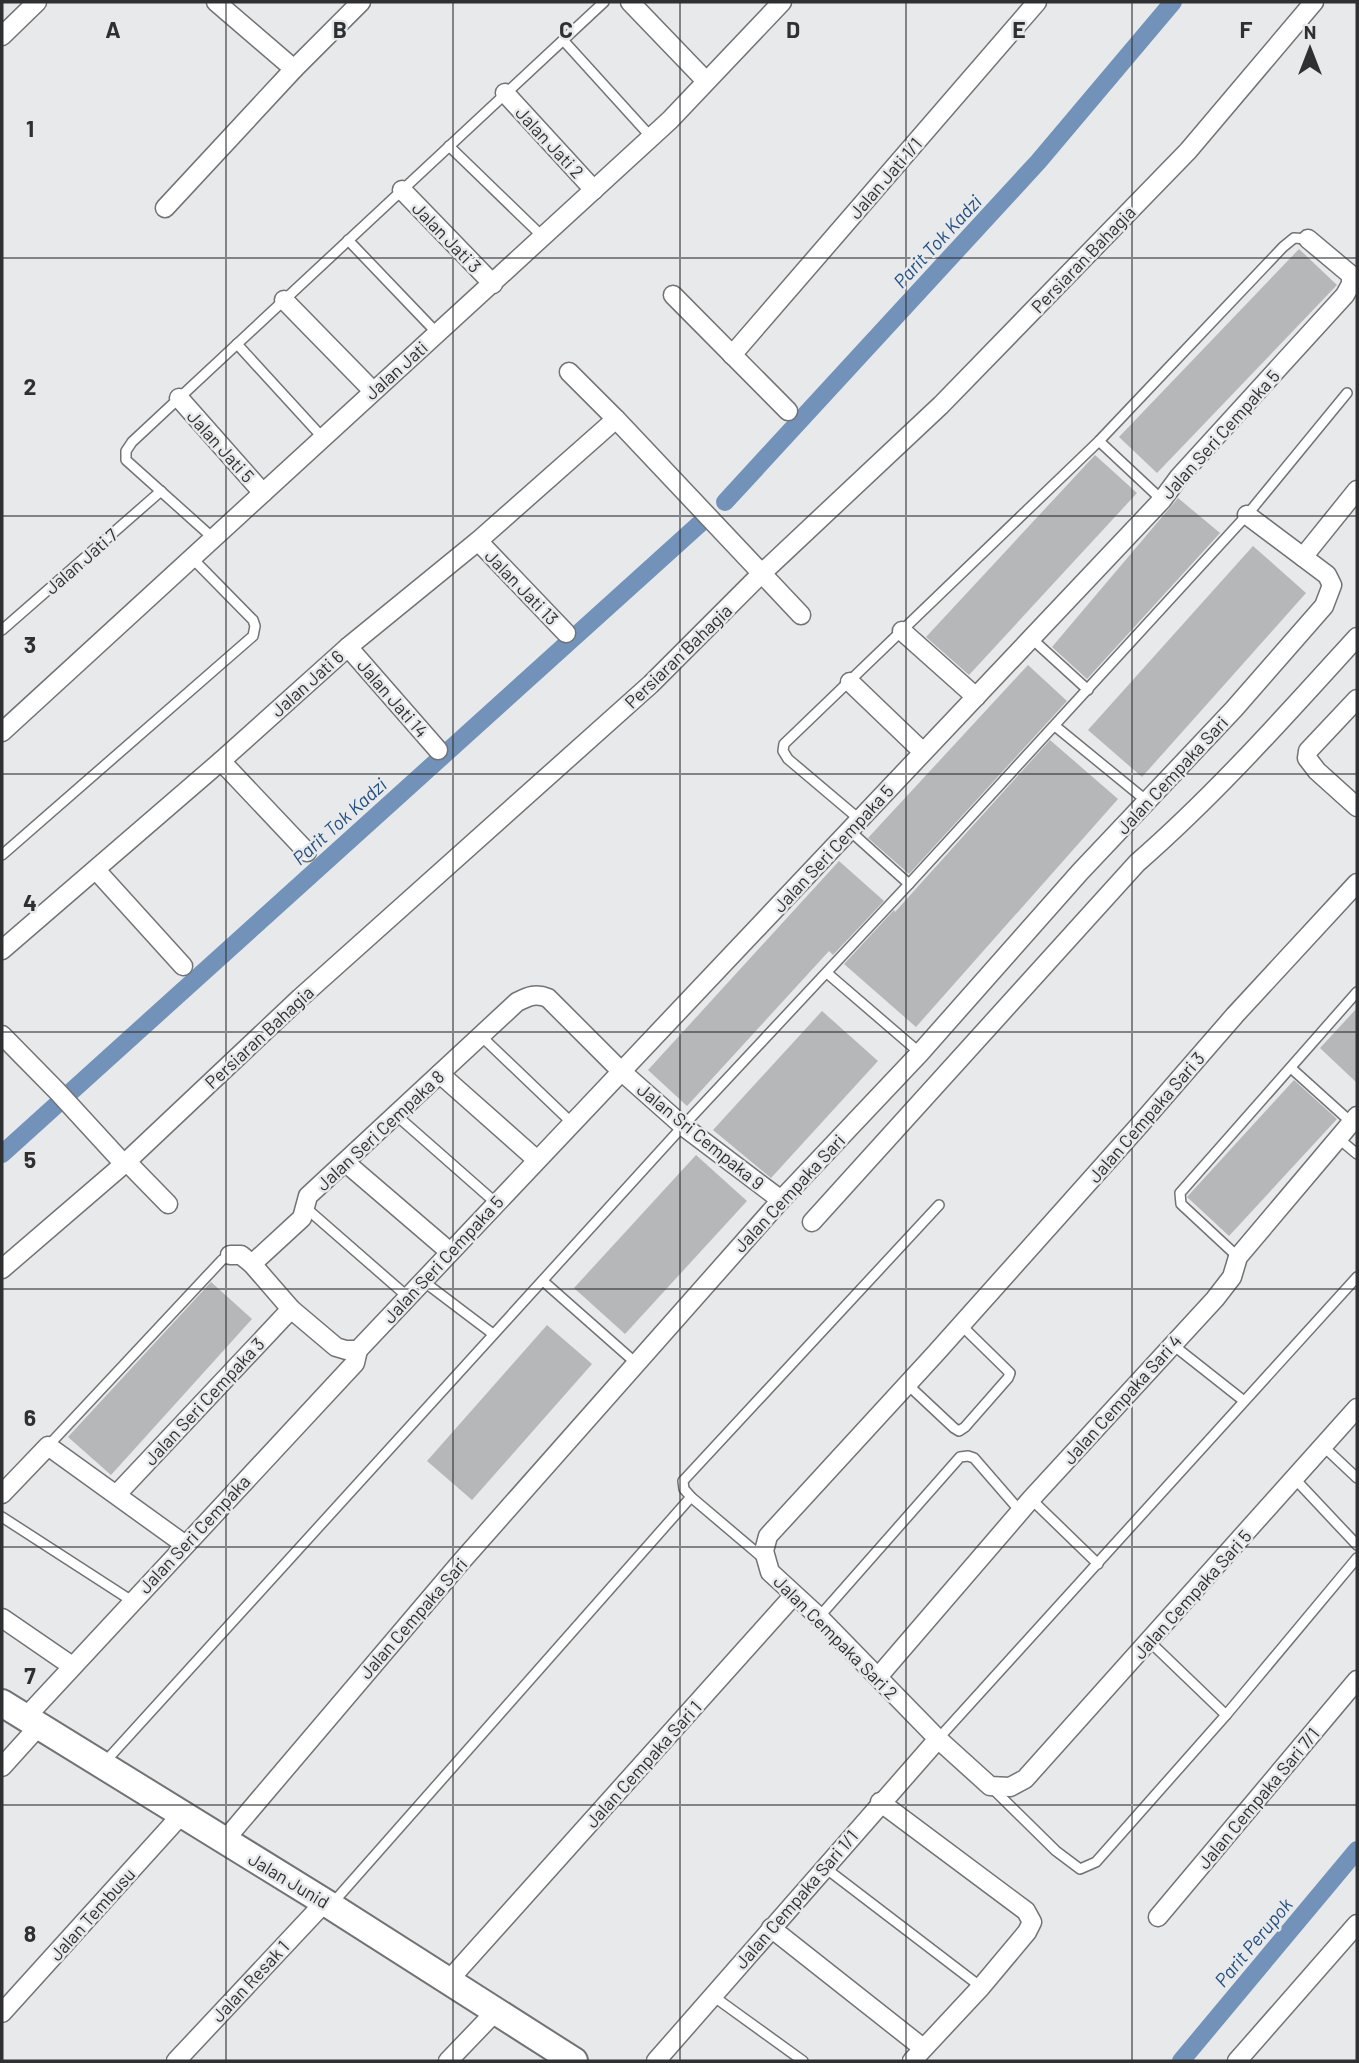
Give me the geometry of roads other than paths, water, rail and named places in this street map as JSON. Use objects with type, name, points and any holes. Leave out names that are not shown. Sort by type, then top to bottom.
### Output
[{"type":"street","points":[[2,36],[37,2]]},
{"type":"street","points":[[216,2],[294,69]]},
{"type":"street","points":[[165,208],[294,69],[361,2]]},
{"type":"street","points":[[630,2],[706,81]]},
{"type":"street","name":"Jalan Jati","points":[[2,732],[373,391],[544,238],[651,137],[782,2]]},
{"type":"street","name":"Jalan Jati 1/1","points":[[732,355],[1037,2]]},
{"type":"street","name":"Persiaran Bahagia","points":[[2,1269],[125,1163],[300,998],[651,684],[761,574],[942,405],[1188,151],[1314,2]]},
{"type":"street","name":"Jalan Jati 2","points":[[505,93],[594,190]]},
{"type":"street","name":"Jalan Jati 3","points":[[402,190],[493,284]]},
{"type":"street","name":"Jalan Seri Cempaka 5","points":[[358,1350],[1162,500],[1179,477],[1345,295],[1351,284],[1351,275],[1308,239]]},
{"type":"street","points":[[673,295],[788,411]]},
{"type":"street","points":[[284,300],[373,391]]},
{"type":"street","points":[[569,372],[801,615]]},
{"type":"street","name":"Jalan Jati 5","points":[[179,398],[263,493]]},
{"type":"street","name":"Jalan Jati 6","points":[[2,950],[348,647],[478,541],[615,419]]},
{"type":"street","points":[[1303,557],[1357,490]]},
{"type":"street","name":"Jalan Cempaka Sari","points":[[224,1841],[460,1563],[781,1200],[920,1053],[1080,872],[1234,709],[1324,606],[1332,585],[1327,575],[1247,515]]},
{"type":"street","name":"Jalan Jati 13","points":[[478,541],[566,633]]},
{"type":"street","points":[[902,631],[976,697]]},
{"type":"street","points":[[812,1222],[1137,863],[1171,833],[1252,750],[1357,637]]},
{"type":"street","name":"Jalan Jati 14","points":[[348,647],[439,750]]},
{"type":"street","points":[[850,682],[923,752]]},
{"type":"street","points":[[1357,699],[1308,751],[1307,758],[1317,771],[1357,807]]},
{"type":"street","points":[[221,761],[307,852]]},
{"type":"street","points":[[96,870],[183,966]]},
{"type":"street","name":"Jalan Cempaka Sari 3","points":[[936,1353],[1235,1015],[1357,883]]},
{"type":"street","name":"Jalan Sri Cempaka 9","points":[[517,1002],[530,996],[548,998],[621,1071],[682,1126],[781,1200]]},
{"type":"street","name":"Jalan Seri Cempaka 8","points":[[252,1264],[302,1218],[308,1196],[517,1002]]},
{"type":"street","points":[[2,1035],[168,1205]]},
{"type":"street","points":[[440,1074],[537,1160]]},
{"type":"street","name":"Jalan Cempaka Sari 4","points":[[878,1677],[1025,1505],[1215,1298],[1232,1277],[1238,1256],[1355,1120]]},
{"type":"street","points":[[345,1162],[450,1252]]},
{"type":"street","points":[[230,1255],[241,1255],[252,1264],[291,1309],[336,1347],[358,1350]]},
{"type":"street","name":"Jalan Seri Cempaka 3","points":[[117,1494],[291,1309]]},
{"type":"street","name":"Jalan Seri Cempaka","points":[[2,1767],[72,1667],[355,1363],[358,1350]]},
{"type":"street","name":"Jalan Cempaka Sari 2","points":[[936,1353],[768,1536],[764,1551],[771,1572],[938,1739],[990,1786]]},
{"type":"street","name":"Jalan Cempaka Sari 5","points":[[990,1786],[1010,1787],[1025,1779],[1357,1408]]},
{"type":"street","points":[[2,1494],[48,1446],[184,1544]]},
{"type":"street","name":"Jalan Cempaka Sari 1","points":[[449,1980],[794,1595]]},
{"type":"street","points":[[2,1618],[72,1667]]},
{"type":"street","name":"Jalan Cempaka Sari 7/1","points":[[1158,1917],[1357,1680]]},
{"type":"street","name":"Jalan Junid","points":[[2,1703],[328,1904],[574,2061]]},
{"type":"street","name":"Jalan Cempaka Sari 1/1","points":[[658,2061],[880,1802],[938,1739]]},
{"type":"street","points":[[771,1928],[917,2055],[981,1987],[1027,1932],[1032,1922],[1026,1911],[880,1802]]},
{"type":"street","name":"Jalan Tembusu","points":[[2,2013],[182,1814]]},
{"type":"street","name":"Jalan Resak 1","points":[[176,2061],[328,1904]]},
{"type":"street","points":[[1237,2061],[1357,1924]]},
{"type":"street","points":[[448,2061],[496,2011]]},
{"type":"lane","points":[[213,538],[126,460],[126,451],[132,442],[604,2]]},
{"type":"lane","points":[[563,40],[651,137]]},
{"type":"lane","points":[[449,146],[544,238]]},
{"type":"lane","points":[[909,884],[788,759],[783,751],[784,744],[1099,441],[1283,247],[1294,238],[1308,239]]},
{"type":"lane","points":[[348,240],[437,333]]},
{"type":"lane","points":[[237,344],[323,438]]},
{"type":"lane","points":[[102,1765],[682,1126],[827,973],[1247,515],[1347,393]]},
{"type":"lane","points":[[1099,441],[1162,500]]},
{"type":"lane","name":"Jalan Jati 7","points":[[2,630],[161,491]]},
{"type":"lane","points":[[2,855],[253,636],[253,620],[191,557]]},
{"type":"lane","points":[[1031,638],[1088,690]]},
{"type":"lane","points":[[1055,726],[1148,802]]},
{"type":"lane","points":[[827,973],[920,1053]]},
{"type":"lane","points":[[1238,1256],[1181,1204],[1180,1193],[1357,992]]},
{"type":"lane","points":[[481,1036],[572,1123]]},
{"type":"lane","points":[[1291,1068],[1355,1120]]},
{"type":"lane","points":[[396,1115],[496,1203]]},
{"type":"lane","points":[[1339,1139],[1357,1154]]},
{"type":"lane","points":[[767,1561],[691,1497],[682,1482],[939,1205]]},
{"type":"lane","points":[[304,1207],[408,1297]]},
{"type":"lane","points":[[48,1446],[222,1260],[230,1255]]},
{"type":"lane","points":[[938,1739],[1357,1277]]},
{"type":"lane","points":[[423,1281],[493,1334]]},
{"type":"lane","points":[[543,1281],[636,1364]]},
{"type":"lane","points":[[907,1384],[954,1428],[959,1430],[965,1427],[1009,1378],[1010,1373],[961,1325]]},
{"type":"lane","points":[[1171,1344],[1244,1401]]},
{"type":"lane","points":[[1324,1447],[1357,1478]]},
{"type":"lane","points":[[818,1617],[960,1457],[974,1458],[1025,1505],[1098,1564]]},
{"type":"lane","points":[[1295,1479],[1357,1545]]},
{"type":"lane","points":[[328,1904],[691,1497]]},
{"type":"lane","points":[[2,1517],[132,1601]]},
{"type":"lane","points":[[990,1786],[1056,1851],[1080,1869],[1096,1862],[1226,1715],[1357,1558]]},
{"type":"lane","points":[[1149,1641],[1226,1715]]},
{"type":"lane","points":[[824,1867],[981,1987]]},
{"type":"lane","points":[[713,1996],[803,2061]]},
{"type":"waterway","name":"Parit Tok Kadzi","points":[[725,502],[1038,162],[1173,2]]},
{"type":"waterway","name":"Parit Tok Kadzi","points":[[2,1154],[705,519]]},
{"type":"waterway","name":"Parit Perupok","points":[[1181,2061],[1357,1850]]}]
